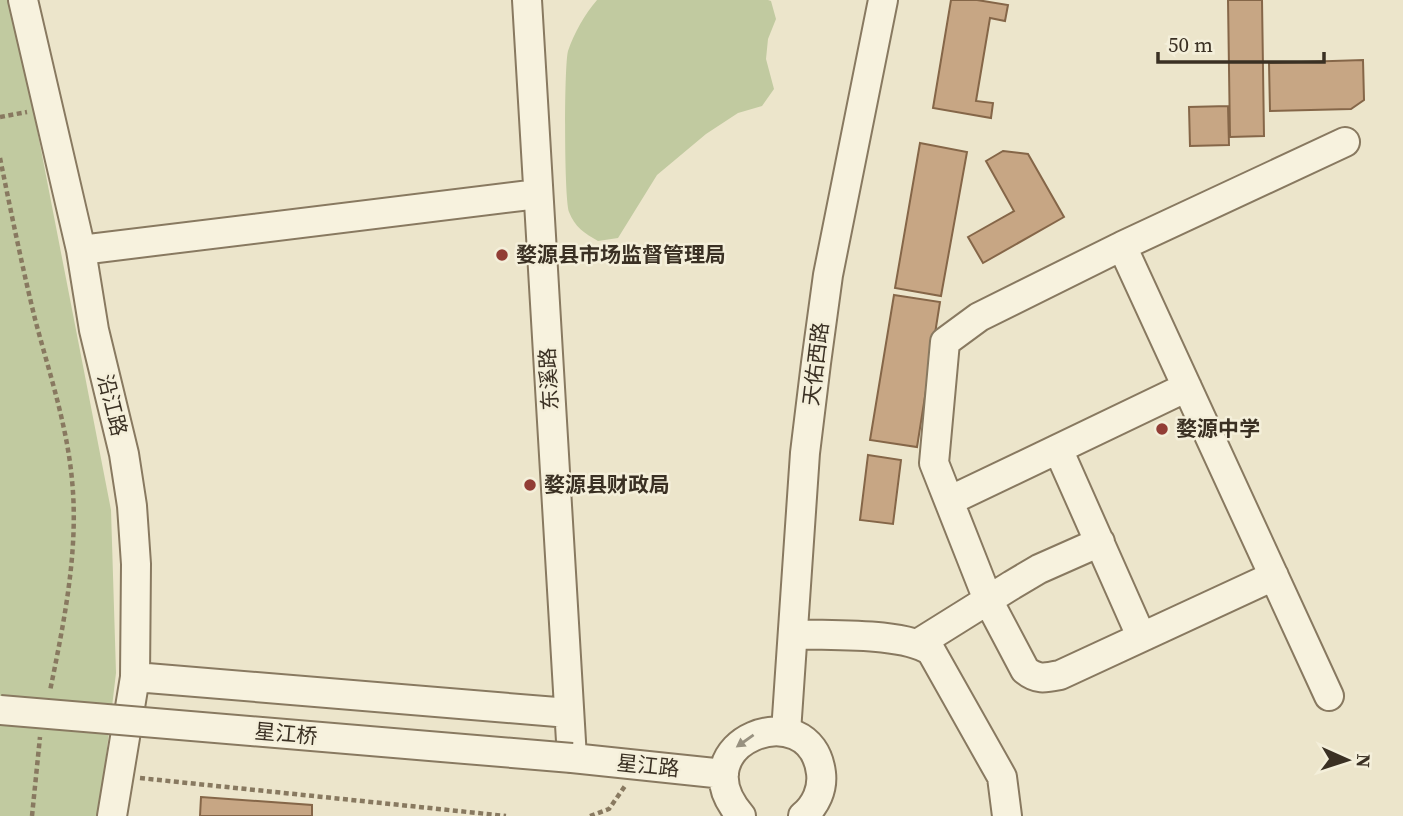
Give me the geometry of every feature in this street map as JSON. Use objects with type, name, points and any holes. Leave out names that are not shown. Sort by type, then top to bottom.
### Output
[{"type":"street","name":"沿江路","points":[[23,0],[81,250],[94,330],[124,454],[132,506],[136,564],[135,677],[112,816]]},
{"type":"street","name":"东溪路","points":[[527,0],[572,758]]},
{"type":"street","name":"天佑西路","points":[[786,732],[805,453],[821,325],[828,275],[883,0]]},
{"type":"street","points":[[1274,576],[1059,675],[1034,677],[1025,670],[988,600],[934,463],[945,342],[979,317],[1122,246],[1345,142]]},
{"type":"street","points":[[81,250],[538,194]]},
{"type":"street","points":[[1122,246],[1329,696]]},
{"type":"street","points":[[949,501],[1187,387]]},
{"type":"street","points":[[1058,449],[1141,636]]},
{"type":"street","points":[[919,643],[1039,569],[1100,542]]},
{"type":"street","points":[[794,634],[890,639],[919,643],[931,650],[1002,777],[1007,816]]},
{"type":"street","points":[[135,677],[569,713]]},
{"type":"street","name":"星江桥","points":[[0,710],[572,758]]},
{"type":"street","points":[[741,816],[731,804],[725,790],[727,760],[746,738],[758,732],[772,730],[799,738],[817,758],[821,786],[817,799],[803,816]]},
{"type":"street","name":"星江路","points":[[572,758],[724,774]]},
{"type":"path","points":[[0,158],[24,276],[65,433],[72,480],[74,543],[68,593],[49,693]]},
{"type":"path","points":[[32,816],[41,732]]},
{"type":"path","points":[[590,816],[609,809],[640,765]]},
{"type":"path","points":[[118,776],[506,816]]},
{"type":"green space","points":[[0,0],[10,0],[22,52],[111,510],[116,673],[99,816],[0,816]]},
{"type":"green space","points":[[597,0],[768,0],[771,1],[776,19],[768,39],[766,59],[774,89],[762,106],[738,113],[706,134],[657,175],[618,238],[598,241],[580,229],[569,212],[565,132],[568,51],[580,24]]},
{"type":"building","points":[[951,0],[977,0],[1008,5],[1005,21],[990,18],[976,101],[993,103],[991,118],[933,108]]},
{"type":"building","points":[[1228,0],[1262,0],[1264,136],[1230,137]]},
{"type":"building","points":[[1363,60],[1364,100],[1351,109],[1270,111],[1269,63]]},
{"type":"building","points":[[1228,106],[1229,145],[1190,146],[1189,107]]},
{"type":"building","points":[[920,143],[967,152],[941,296],[895,288]]},
{"type":"building","points":[[1003,151],[1028,154],[1064,217],[983,263],[968,237],[1014,211],[986,161]]},
{"type":"building","points":[[894,295],[940,302],[917,447],[870,440]]},
{"type":"building","points":[[868,455],[901,460],[893,524],[860,520]]},
{"type":"building","points":[[201,797],[312,805],[312,816],[200,816]]},
{"type":"place","name":"婺源县市场监督管理局","points":[[502,255]]},
{"type":"place","name":"婺源中学","points":[[1162,429]]},
{"type":"place","name":"婺源县财政局","points":[[530,485]]}]
